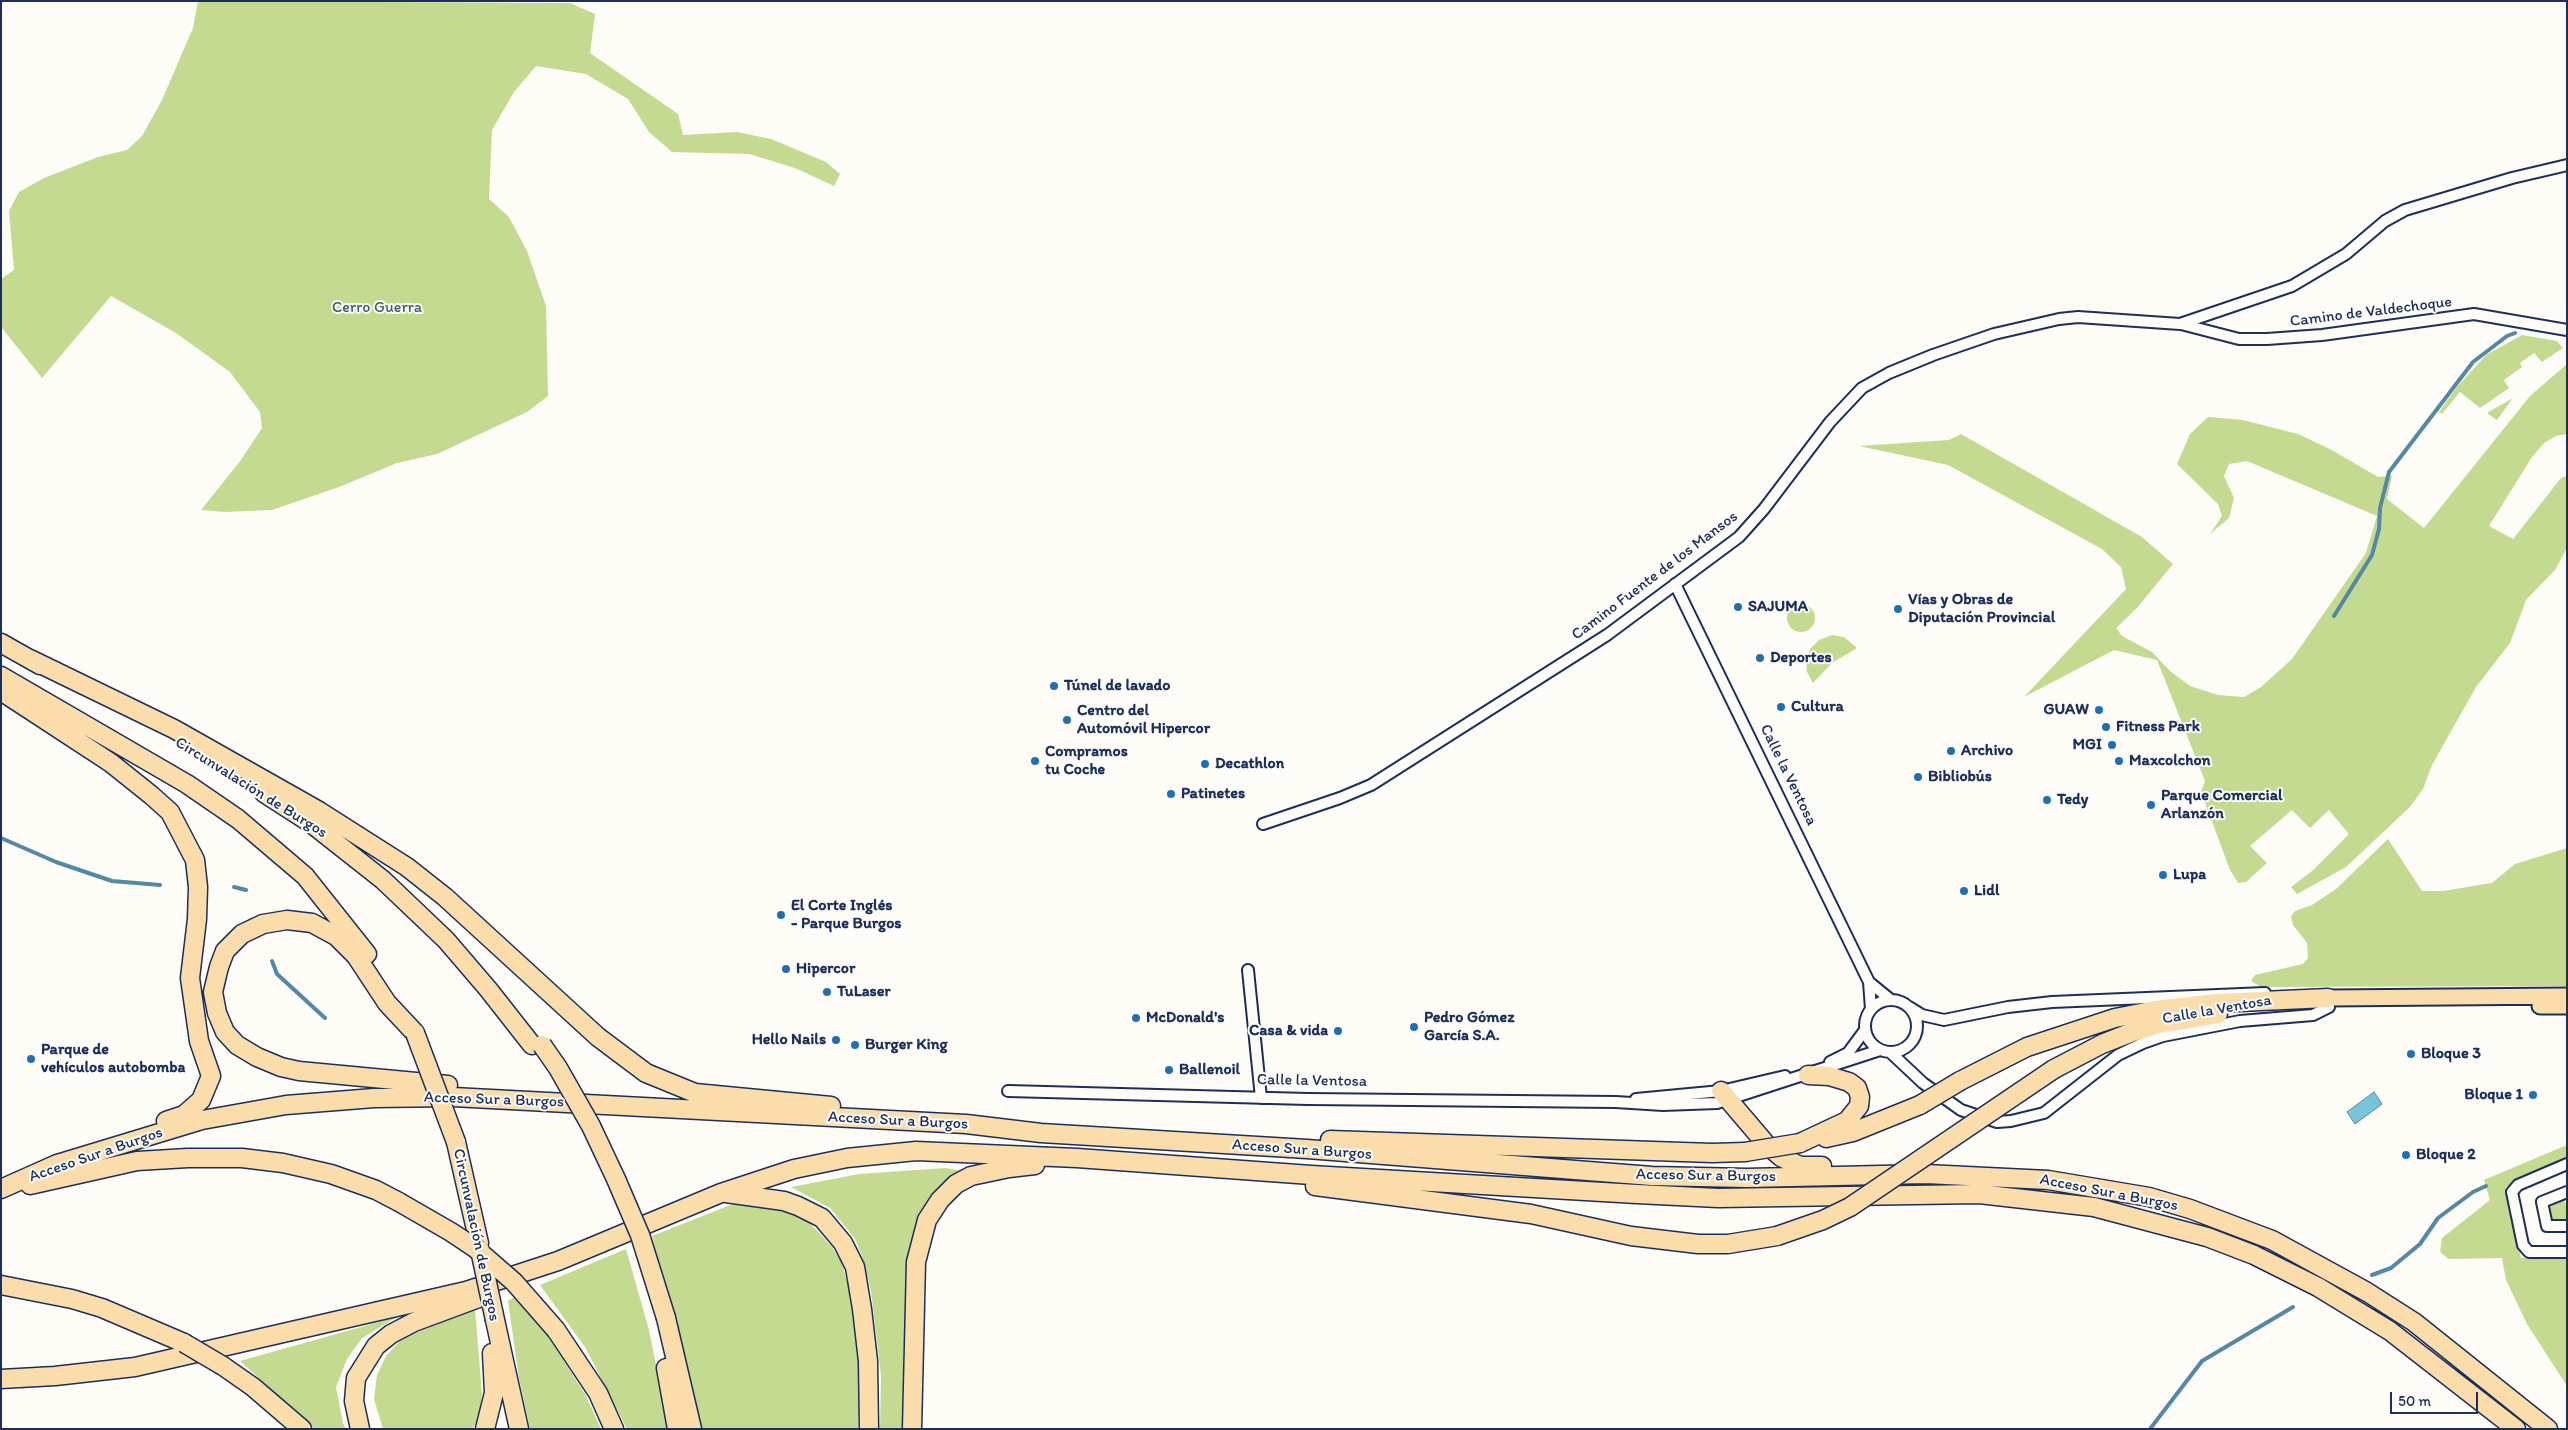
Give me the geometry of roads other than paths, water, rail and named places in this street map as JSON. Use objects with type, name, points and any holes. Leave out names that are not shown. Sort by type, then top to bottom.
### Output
[{"type":"highway","name":"Circunvalación de Burgos","points":[[1,643],[197,753],[312,824],[383,880],[446,940],[537,1045],[573,1109],[606,1176],[661,1318],[677,1429]]},
{"type":"highway","points":[[30,659],[174,729],[319,811],[407,867],[472,922],[598,1037],[646,1073],[695,1093],[926,1115],[966,1124],[1712,1154],[1745,1152],[1854,1132],[1920,1105],[1960,1081],[2027,1047],[2115,1018],[2156,1010],[2217,1003],[2328,1002]]},
{"type":"highway","name":"Circunvalación de Burgos","points":[[1,676],[187,784],[238,819],[305,876],[369,956],[395,997],[415,1034],[456,1142],[495,1320],[495,1345],[519,1429]]},
{"type":"highway","points":[[1,691],[111,763],[170,812],[195,860],[198,887],[190,978],[199,1041],[211,1076],[209,1086],[201,1100],[184,1115],[98,1144],[57,1164]]},
{"type":"highway","points":[[415,1034],[387,1003],[356,956],[336,936],[312,923],[287,920],[262,924],[236,940],[226,951],[218,967],[214,992],[217,1013],[225,1032],[237,1045],[256,1057],[299,1072],[475,1088],[515,1099]]},
{"type":"highway","points":[[1243,1170],[1301,1184],[1531,1214],[1631,1236],[1698,1244],[1728,1244],[1777,1236],[1823,1220],[1850,1207],[2054,1069],[2102,1044],[2158,1024],[2328,1002]]},
{"type":"highway","points":[[1800,1142],[1847,1120],[1859,1106],[1860,1097],[1856,1088],[1849,1082],[1820,1072]]},
{"type":"highway","points":[[1726,1096],[1766,1144],[1781,1157],[1800,1166],[1999,1166],[2032,1168],[2098,1186]]},
{"type":"highway","name":"Acceso Sur a Burgos","points":[[1,1188],[57,1164],[202,1120],[286,1105],[374,1098],[515,1099],[603,1106],[966,1124],[1041,1133],[1307,1149],[1652,1176],[1985,1175],[2048,1180],[2098,1186],[2149,1197],[2190,1209],[2272,1240],[2367,1292],[2414,1322],[2463,1359],[2548,1429]]},
{"type":"highway","name":"Acceso Sur a Burgos","points":[[1,1378],[95,1373],[171,1360],[466,1291],[558,1261],[721,1193],[794,1169],[847,1158],[916,1151],[1069,1157],[1243,1170],[1718,1198],[1979,1194],[2094,1207],[2207,1237],[2254,1256],[2318,1287],[2390,1330],[2516,1429]]},
{"type":"highway","points":[[912,1429],[916,1262],[926,1220],[940,1200],[956,1184],[971,1176],[1069,1157]]},
{"type":"highway","points":[[1,1192],[137,1162],[188,1158],[242,1158],[283,1162],[331,1174],[376,1190],[451,1232],[475,1248],[514,1282],[556,1330],[598,1393],[614,1429]]},
{"type":"highway","points":[[721,1193],[784,1201],[798,1206],[822,1218],[843,1243],[855,1267],[862,1309],[868,1361],[869,1429]]},
{"type":"highway","points":[[360,1429],[354,1401],[356,1378],[376,1346],[391,1334],[414,1322],[538,1276],[558,1261]]},
{"type":"highway","points":[[1,1285],[72,1299],[102,1308],[184,1343],[254,1387],[302,1429]]},
{"type":"highway","points":[[661,1318],[692,1429]]},
{"type":"highway","points":[[485,1429],[494,1393],[495,1345]]},
{"type":"main road","name":"Calle la Ventosa","points":[[2328,1002],[2567,996]]},
{"type":"main road","name":"Calle la Ventosa","points":[[2328,1002],[2567,1006]]},
{"type":"street","name":"Camino Fuente de los Mansos","points":[[1263,824],[1340,798],[1371,785],[1607,634],[1738,537],[1764,509],[1830,422],[1862,388],[1889,373],[1933,355],[1994,334],[2059,319],[2078,317],[2180,324],[2292,286],[2346,254],[2385,221],[2405,210],[2512,178],[2567,165]]},
{"type":"street","name":"Camino de Valdechoque","points":[[2180,324],[2239,339],[2322,335],[2474,314],[2503,317],[2567,330]]},
{"type":"street","name":"Calle la Ventosa","points":[[1675,584],[1869,982],[1871,1009]]},
{"type":"street","points":[[1248,970],[1261,1098]]},
{"type":"street","name":"Calle la Ventosa","points":[[1869,982],[1891,1000]]},
{"type":"street","name":"Calle la Ventosa","points":[[1008,1091],[1261,1098],[1616,1102],[1663,1105],[1717,1103],[1726,1096],[1820,1072],[1885,1051],[1923,1083],[1962,1110],[1997,1122],[2011,1122],[2044,1113],[2118,1055],[2143,1043],[2163,1036],[2240,1020],[2313,1015],[2328,1002],[2310,992],[2230,992],[2052,1002],[2008,1007],[1944,1020],[1922,1015],[1909,1007]]},
{"type":"street","points":[[1891,1000],[1909,1007],[1914,1014],[1916,1032],[1907,1047],[1885,1051],[1873,1046],[1865,1030],[1867,1015],[1871,1009],[1884,1001],[1891,1000]]},
{"type":"street","name":"Calle la Ventosa","points":[[1726,1096],[1820,1072],[1848,1053],[1865,1030]]},
{"type":"street","points":[[2567,1164],[2518,1185],[2512,1192],[2523,1245],[2529,1252],[2567,1252]]},
{"type":"street","points":[[2567,1192],[2542,1202],[2547,1226],[2567,1226]]},
{"type":"water","points":[[2374,1092],[2382,1104],[2355,1124],[2347,1112]]},
{"type":"waterway","points":[[2334,616],[2372,555],[2379,529],[2380,508],[2389,472],[2473,362],[2507,336],[2515,333]]},
{"type":"waterway","points":[[1,838],[56,862],[112,881],[160,885]]},
{"type":"waterway","points":[[234,887],[246,890]]},
{"type":"waterway","points":[[272,961],[277,974],[325,1018]]},
{"type":"waterway","points":[[2372,1275],[2391,1268],[2420,1244],[2438,1218],[2473,1192],[2486,1186]]},
{"type":"waterway","points":[[2150,1429],[2202,1361],[2293,1307]]},
{"type":"place","name":"SAJUMA","points":[[1738,607]]},
{"type":"place","name":"Vías y Obras de Diputación Provincial","points":[[1898,609]]},
{"type":"place","name":"Deportes","points":[[1760,658]]},
{"type":"place","name":"Túnel de lavado","points":[[1054,686]]},
{"type":"place","name":"Cultura","points":[[1781,707]]},
{"type":"place","name":"GUAW","points":[[2099,710]]},
{"type":"place","name":"Centro del Automóvil Hipercor","points":[[1067,720]]},
{"type":"place","name":"Fitness Park","points":[[2106,727]]},
{"type":"place","name":"MGI","points":[[2112,745]]},
{"type":"place","name":"Archivo","points":[[1951,751]]},
{"type":"place","name":"Compramos tu Coche","points":[[1035,761]]},
{"type":"place","name":"Maxcolchon","points":[[2119,761]]},
{"type":"place","name":"Decathlon","points":[[1205,764]]},
{"type":"place","name":"Bibliobús","points":[[1918,777]]},
{"type":"place","name":"Patinetes","points":[[1171,794]]},
{"type":"place","name":"Tedy","points":[[2047,800]]},
{"type":"place","name":"Parque Comercial Arlanzón","points":[[2151,805]]},
{"type":"place","name":"Lupa","points":[[2163,875]]},
{"type":"place","name":"Lidl","points":[[1964,891]]},
{"type":"place","name":"El Corte Inglés - Parque Burgos","points":[[781,915]]},
{"type":"place","name":"Hipercor","points":[[786,969]]},
{"type":"place","name":"TuLaser","points":[[827,992]]},
{"type":"place","name":"McDonald's","points":[[1136,1018]]},
{"type":"place","name":"Pedro Gómez García S.A.","points":[[1414,1027]]},
{"type":"place","name":"Casa & vida","points":[[1338,1031]]},
{"type":"place","name":"Hello Nails","points":[[836,1040]]},
{"type":"place","name":"Burger King","points":[[855,1045]]},
{"type":"place","name":"Bloque 3","points":[[2411,1054]]},
{"type":"place","name":"Parque de vehículos autobomba","points":[[31,1059]]},
{"type":"place","name":"Ballenoil","points":[[1169,1070]]},
{"type":"place","name":"Bloque 1","points":[[2533,1095]]},
{"type":"place","name":"Bloque 2","points":[[2406,1155]]},
{"type":"park label","name":"Cerro Guerra","points":[[377,308]]}]
